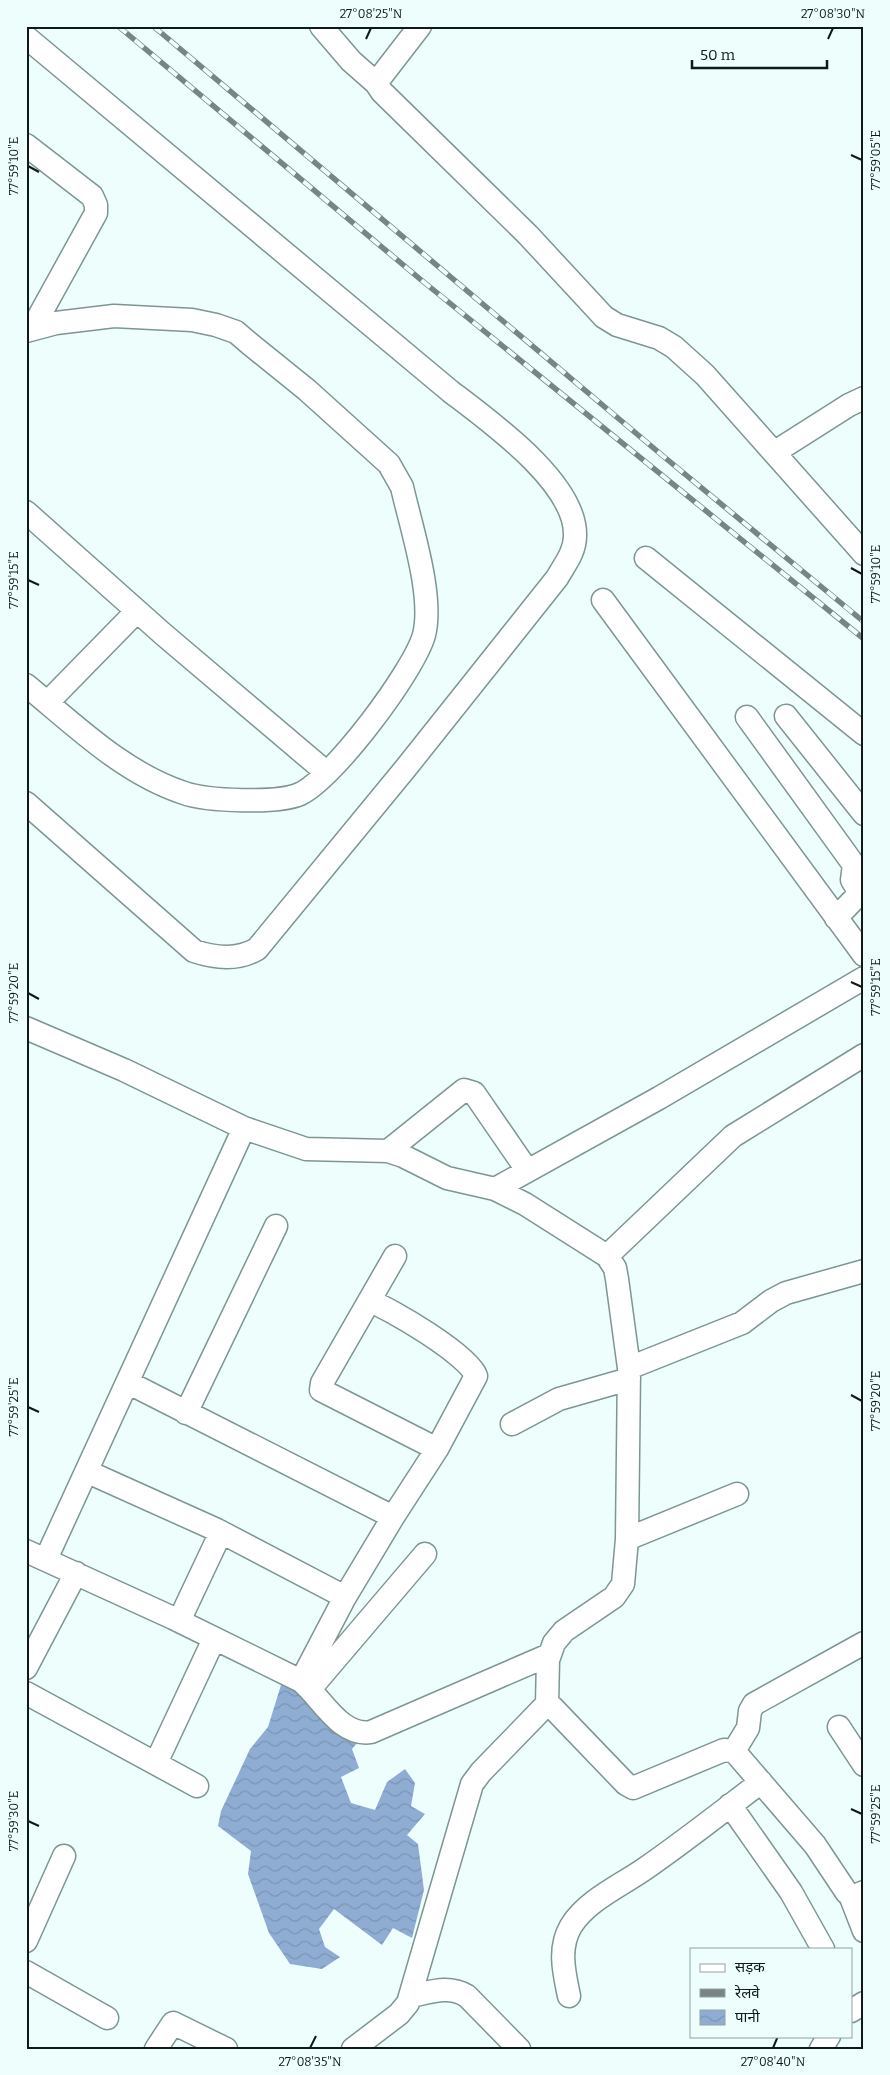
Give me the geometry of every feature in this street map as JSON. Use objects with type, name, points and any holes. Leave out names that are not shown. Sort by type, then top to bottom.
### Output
[{"type":"street","points":[[321,26],[351,61],[376,83],[382,92],[528,235],[604,317],[617,326],[659,338],[674,347],[705,375],[864,554]]},
{"type":"street","points":[[376,83],[420,26]]},
{"type":"street","points":[[26,37],[450,391],[503,432],[532,460],[564,498],[574,520],[575,536],[573,552],[557,578],[405,769],[257,949],[247,955],[223,958],[194,951],[26,803]]},
{"type":"street","points":[[26,145],[92,196],[96,205],[96,213],[29,330]]},
{"type":"street","points":[[26,685],[115,757],[154,782],[186,794],[217,800],[283,798],[299,794],[313,786],[342,756],[402,680],[424,634],[426,617],[424,584],[402,486],[395,472],[389,464],[307,390],[236,332],[192,320],[131,317],[56,323],[29,330]]},
{"type":"street","points":[[775,452],[849,405],[864,398]]},
{"type":"street","points":[[26,512],[137,611],[327,773]]},
{"type":"street","points":[[646,558],[864,734]]},
{"type":"street","points":[[603,600],[864,955]]},
{"type":"street","points":[[48,702],[137,611]]},
{"type":"street","points":[[786,716],[864,814]]},
{"type":"street","points":[[747,718],[854,865],[852,880],[860,893],[836,918]]},
{"type":"street","points":[[495,1189],[659,1098],[864,978]]},
{"type":"street","points":[[26,1028],[124,1070],[244,1128],[306,1149],[388,1151],[403,1156],[447,1178],[495,1189],[525,1204],[607,1256],[615,1268],[618,1279],[629,1374],[626,1539],[623,1584],[619,1592],[564,1631],[549,1654],[547,1705],[480,1772],[472,1784],[411,1996],[399,2014],[353,2049]]},
{"type":"street","points":[[607,1256],[728,1140],[864,1055]]},
{"type":"street","points":[[388,1151],[464,1090],[468,1090],[474,1093],[527,1170]]},
{"type":"street","points":[[244,1128],[88,1472],[36,1555],[179,1621],[305,1685],[342,1724],[353,1731],[362,1733],[371,1732],[549,1654]]},
{"type":"street","points":[[186,1413],[276,1226]]},
{"type":"street","points":[[395,1256],[322,1383],[321,1390],[437,1448]]},
{"type":"street","points":[[512,1424],[559,1398],[629,1374],[742,1323],[771,1301],[786,1293],[864,1271]]},
{"type":"street","points":[[305,1685],[345,1597],[392,1517],[437,1448],[475,1381],[474,1372],[463,1358],[436,1338],[369,1301]]},
{"type":"street","points":[[129,1383],[392,1517]]},
{"type":"street","points":[[88,1472],[221,1532],[345,1597]]},
{"type":"street","points":[[626,1539],[737,1494]]},
{"type":"street","points":[[179,1621],[221,1532]]},
{"type":"street","points":[[305,1685],[425,1554]]},
{"type":"street","points":[[26,1668],[76,1573]]},
{"type":"street","points":[[156,1763],[214,1639]]},
{"type":"street","points":[[734,1751],[748,1728],[750,1711],[754,1704],[864,1643]]},
{"type":"street","points":[[26,1693],[197,1786]]},
{"type":"street","points":[[547,1705],[552,1707],[626,1784],[633,1788],[724,1750],[734,1751],[857,1893],[864,1931]]},
{"type":"street","points":[[839,1727],[864,1765]]},
{"type":"street","points":[[569,1996],[562,1965],[564,1940],[572,1925],[592,1904],[646,1868],[762,1782]]},
{"type":"street","points":[[730,1805],[791,1892],[822,1948]]},
{"type":"street","points":[[26,1941],[64,1856]]},
{"type":"street","points":[[26,1972],[107,2018]]},
{"type":"street","points":[[411,1996],[448,1989],[457,1990],[467,1996],[519,2049]]},
{"type":"street","points":[[156,2049],[173,2023],[226,2049]]},
{"type":"street","points":[[821,2049],[828,2038]]},
{"type":"water","points":[[292,1674],[350,1722],[377,1720],[352,1749],[359,1768],[341,1777],[351,1803],[375,1810],[387,1782],[405,1769],[415,1783],[411,1806],[425,1814],[407,1835],[418,1844],[424,1890],[412,1938],[393,1928],[382,1945],[334,1909],[319,1929],[325,1947],[340,1957],[322,1969],[290,1964],[269,1933],[248,1874],[251,1851],[218,1826],[221,1811],[250,1749],[268,1727],[281,1685]]},
{"type":"railway","points":[[118,26],[420,279],[864,639]]},
{"type":"railway","points":[[153,26],[663,456],[864,622]]}]
